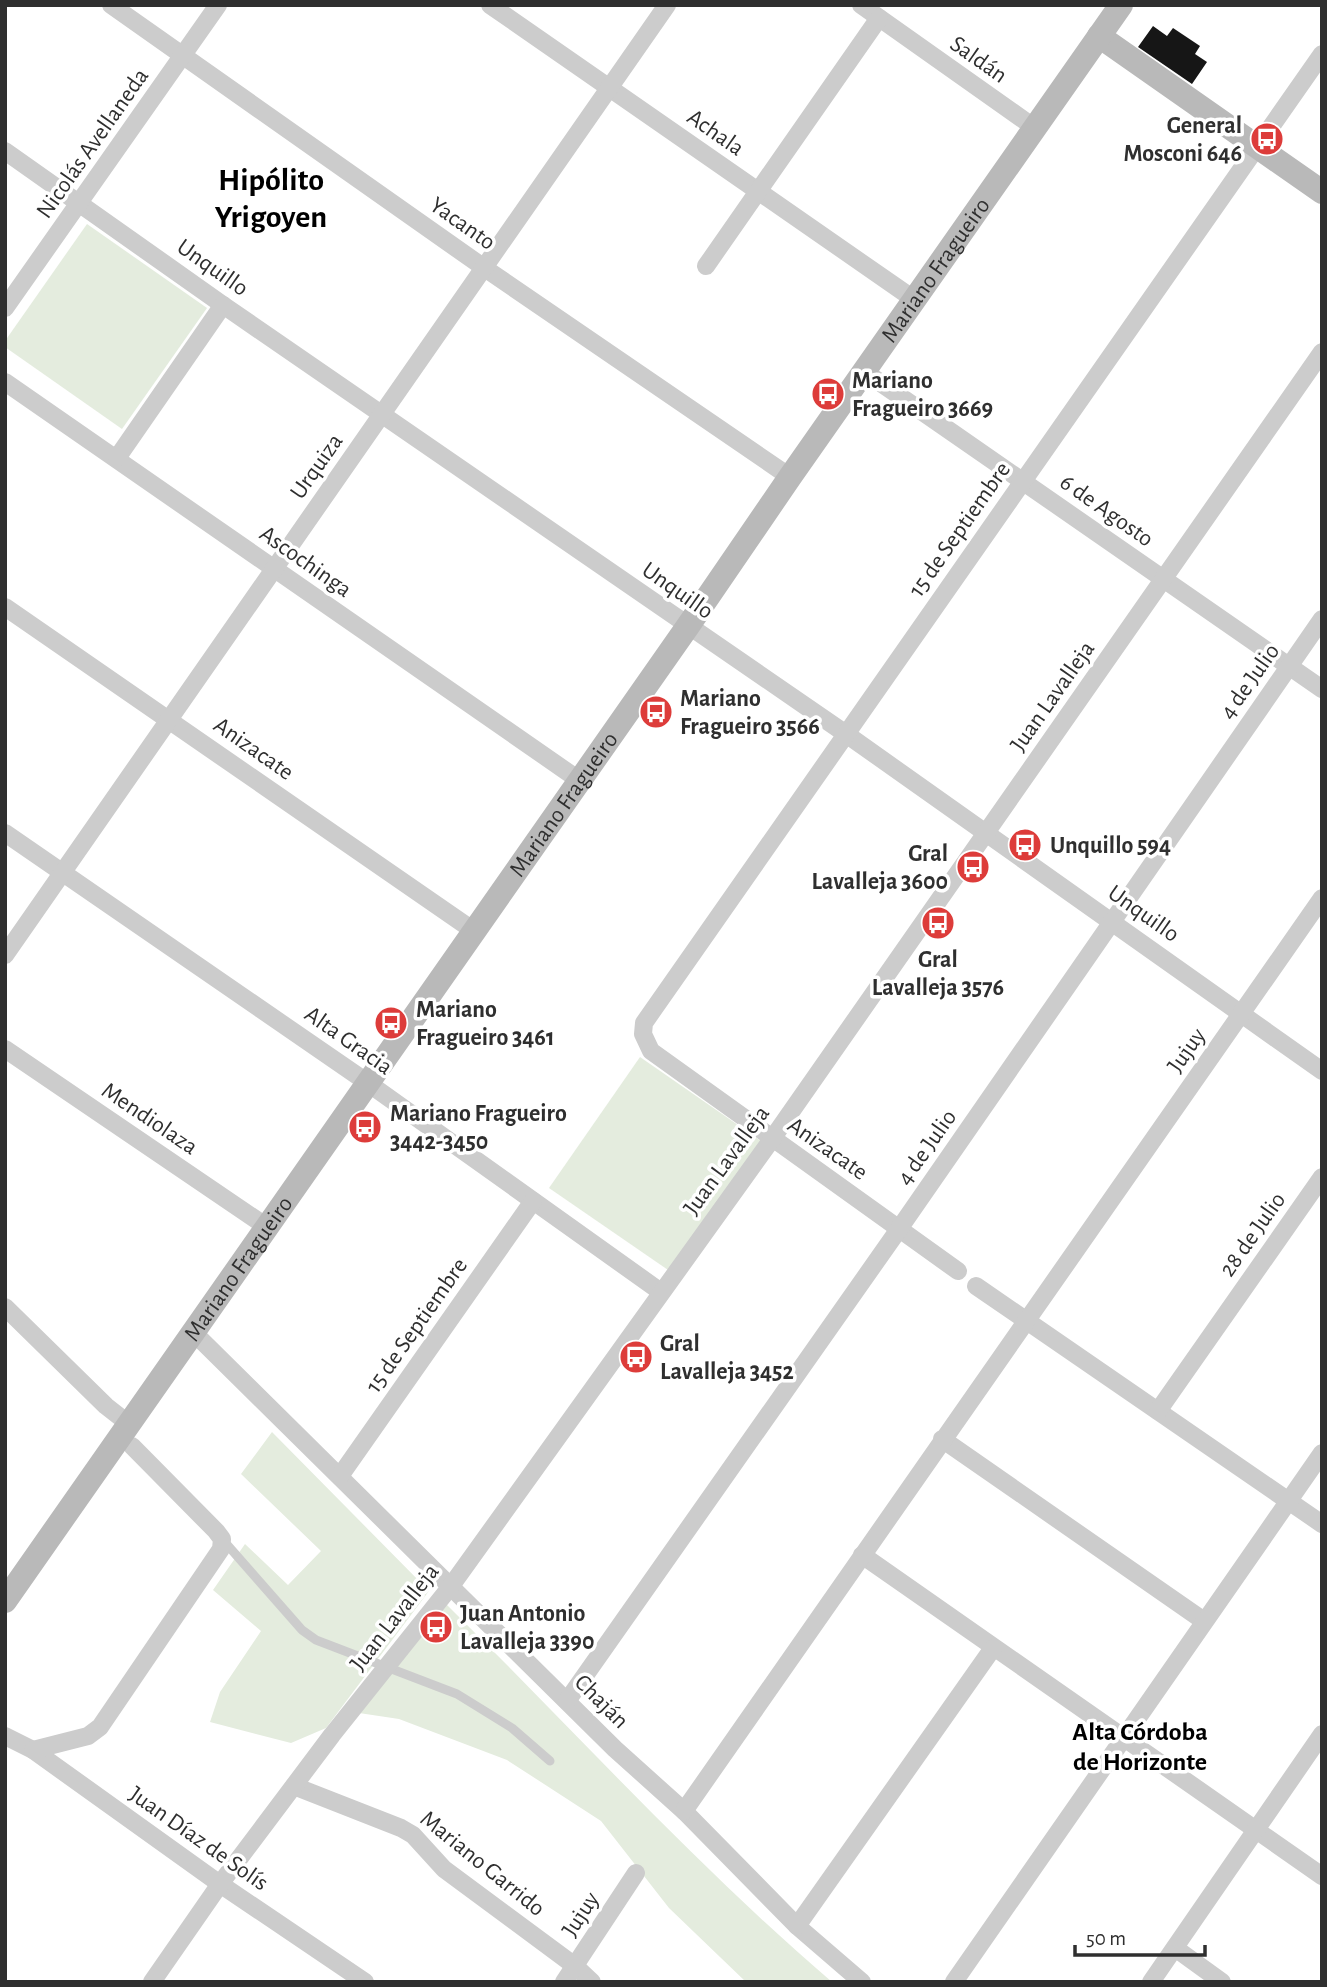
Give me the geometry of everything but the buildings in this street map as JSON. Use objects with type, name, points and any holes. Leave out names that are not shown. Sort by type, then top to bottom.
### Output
[{"type":"main road","name":"Mariano Fragueiro","points":[[5,1601],[131,1435],[192,1331],[1121,5]]},
{"type":"main road","points":[[1100,36],[1322,192]]},
{"type":"street","name":"Yacanto","points":[[111,5],[483,267],[790,477]]},
{"type":"street","name":"Nicolás Avellaneda","points":[[5,308],[218,5]]},
{"type":"street","name":"Achala","points":[[490,5],[915,300]]},
{"type":"street","name":"Urquiza","points":[[5,956],[667,5]]},
{"type":"street","name":"Saldán","points":[[861,5],[1035,128]]},
{"type":"street","points":[[706,266],[879,18]]},
{"type":"street","name":"15 de Septiembre","points":[[643,1034],[644,1023],[1322,54]]},
{"type":"street","name":"Unquillo","points":[[5,151],[223,305],[846,734],[1322,1071]]},
{"type":"street","points":[[117,458],[223,305]]},
{"type":"street","name":"Juan Lavalleja","points":[[152,1982],[220,1884],[451,1586],[772,1139],[1322,352]]},
{"type":"street","name":"6 de Agosto","points":[[865,372],[1322,689]]},
{"type":"street","name":"Ascochinga","points":[[5,382],[579,780]]},
{"type":"street","name":"Anizacate","points":[[5,607],[474,931]]},
{"type":"street","name":"4 de Julio","points":[[567,1701],[1322,620]]},
{"type":"street","name":"Alta Gracia","points":[[5,833],[368,1083],[661,1292]]},
{"type":"street","name":"Jujuy","points":[[684,1811],[1322,898]]},
{"type":"street","name":"Anizacate","points":[[643,1034],[651,1051],[958,1271]]},
{"type":"street","name":"Mendiolaza","points":[[5,1049],[267,1227]]},
{"type":"street","name":"28 de Julio","points":[[1158,1411],[1322,1177]]},
{"type":"street","name":"15 de Septiembre","points":[[340,1476],[533,1201]]},
{"type":"street","points":[[976,1286],[1322,1524]]},
{"type":"street","points":[[5,1307],[106,1406],[222,1539],[221,1549],[100,1727],[88,1736],[33,1750]]},
{"type":"street","name":"Chaján","points":[[192,1331],[615,1749],[684,1811],[797,1926],[862,1982]]},
{"type":"street","points":[[943,1439],[1204,1621]]},
{"type":"street","points":[[954,1982],[1322,1453]]},
{"type":"street","points":[[862,1555],[1322,1876]]},
{"type":"street","points":[[797,1926],[993,1647]]},
{"type":"street","points":[[1151,1982],[1322,1734]]},
{"type":"street","name":"Juan Díaz de Solís","points":[[5,1736],[33,1750],[220,1884],[365,1982]]},
{"type":"street","name":"Mariano Garrido","points":[[294,1786],[414,1835],[444,1869],[575,1966],[592,1982]]},
{"type":"street","name":"Jujuy","points":[[564,1982],[636,1873]]},
{"type":"street","points":[[1175,1948],[1222,1982]]},
{"type":"lane","points":[[222,1539],[302,1630],[316,1640],[457,1694],[512,1728],[550,1761]]},
{"type":"shaded area","points":[[87,224],[207,308],[122,429],[5,347],[5,341]]},
{"type":"shaded area","points":[[640,1057],[761,1141],[671,1272],[549,1188]]},
{"type":"shaded area","points":[[272,1432],[429,1591],[326,1728],[291,1743],[210,1722],[220,1692],[261,1631],[213,1590],[245,1544],[288,1585],[321,1551],[241,1474]]},
{"type":"shaded area","points":[[446,1604],[683,1844],[832,1982],[746,1982],[669,1908],[601,1821],[507,1760],[399,1719],[359,1713]]},
{"type":"place","name":"General Mosconi 646","points":[[1267,139]]},
{"type":"place","name":"Mariano Fragueiro 3669","points":[[828,394]]},
{"type":"place","name":"Mariano Fragueiro 3566","points":[[656,712]]},
{"type":"place","name":"Unquillo 594","points":[[1025,845]]},
{"type":"place","name":"Gral Lavalleja 3600","points":[[973,867]]},
{"type":"place","name":"Gral Lavalleja 3576","points":[[938,923]]},
{"type":"place","name":"Mariano Fragueiro 3461","points":[[391,1023]]},
{"type":"place","name":"Mariano Fragueiro 3442-3450","points":[[365,1127]]},
{"type":"place","name":"Gral Lavalleja 3452","points":[[636,1357]]},
{"type":"place","name":"Juan Antonio Lavalleja 3390","points":[[436,1627]]},
{"type":"district","name":"Hipólito Yrigoyen","points":[[271,198]]},
{"type":"district","name":"Alta Córdoba de Horizonte","points":[[1140,1746]]}]
